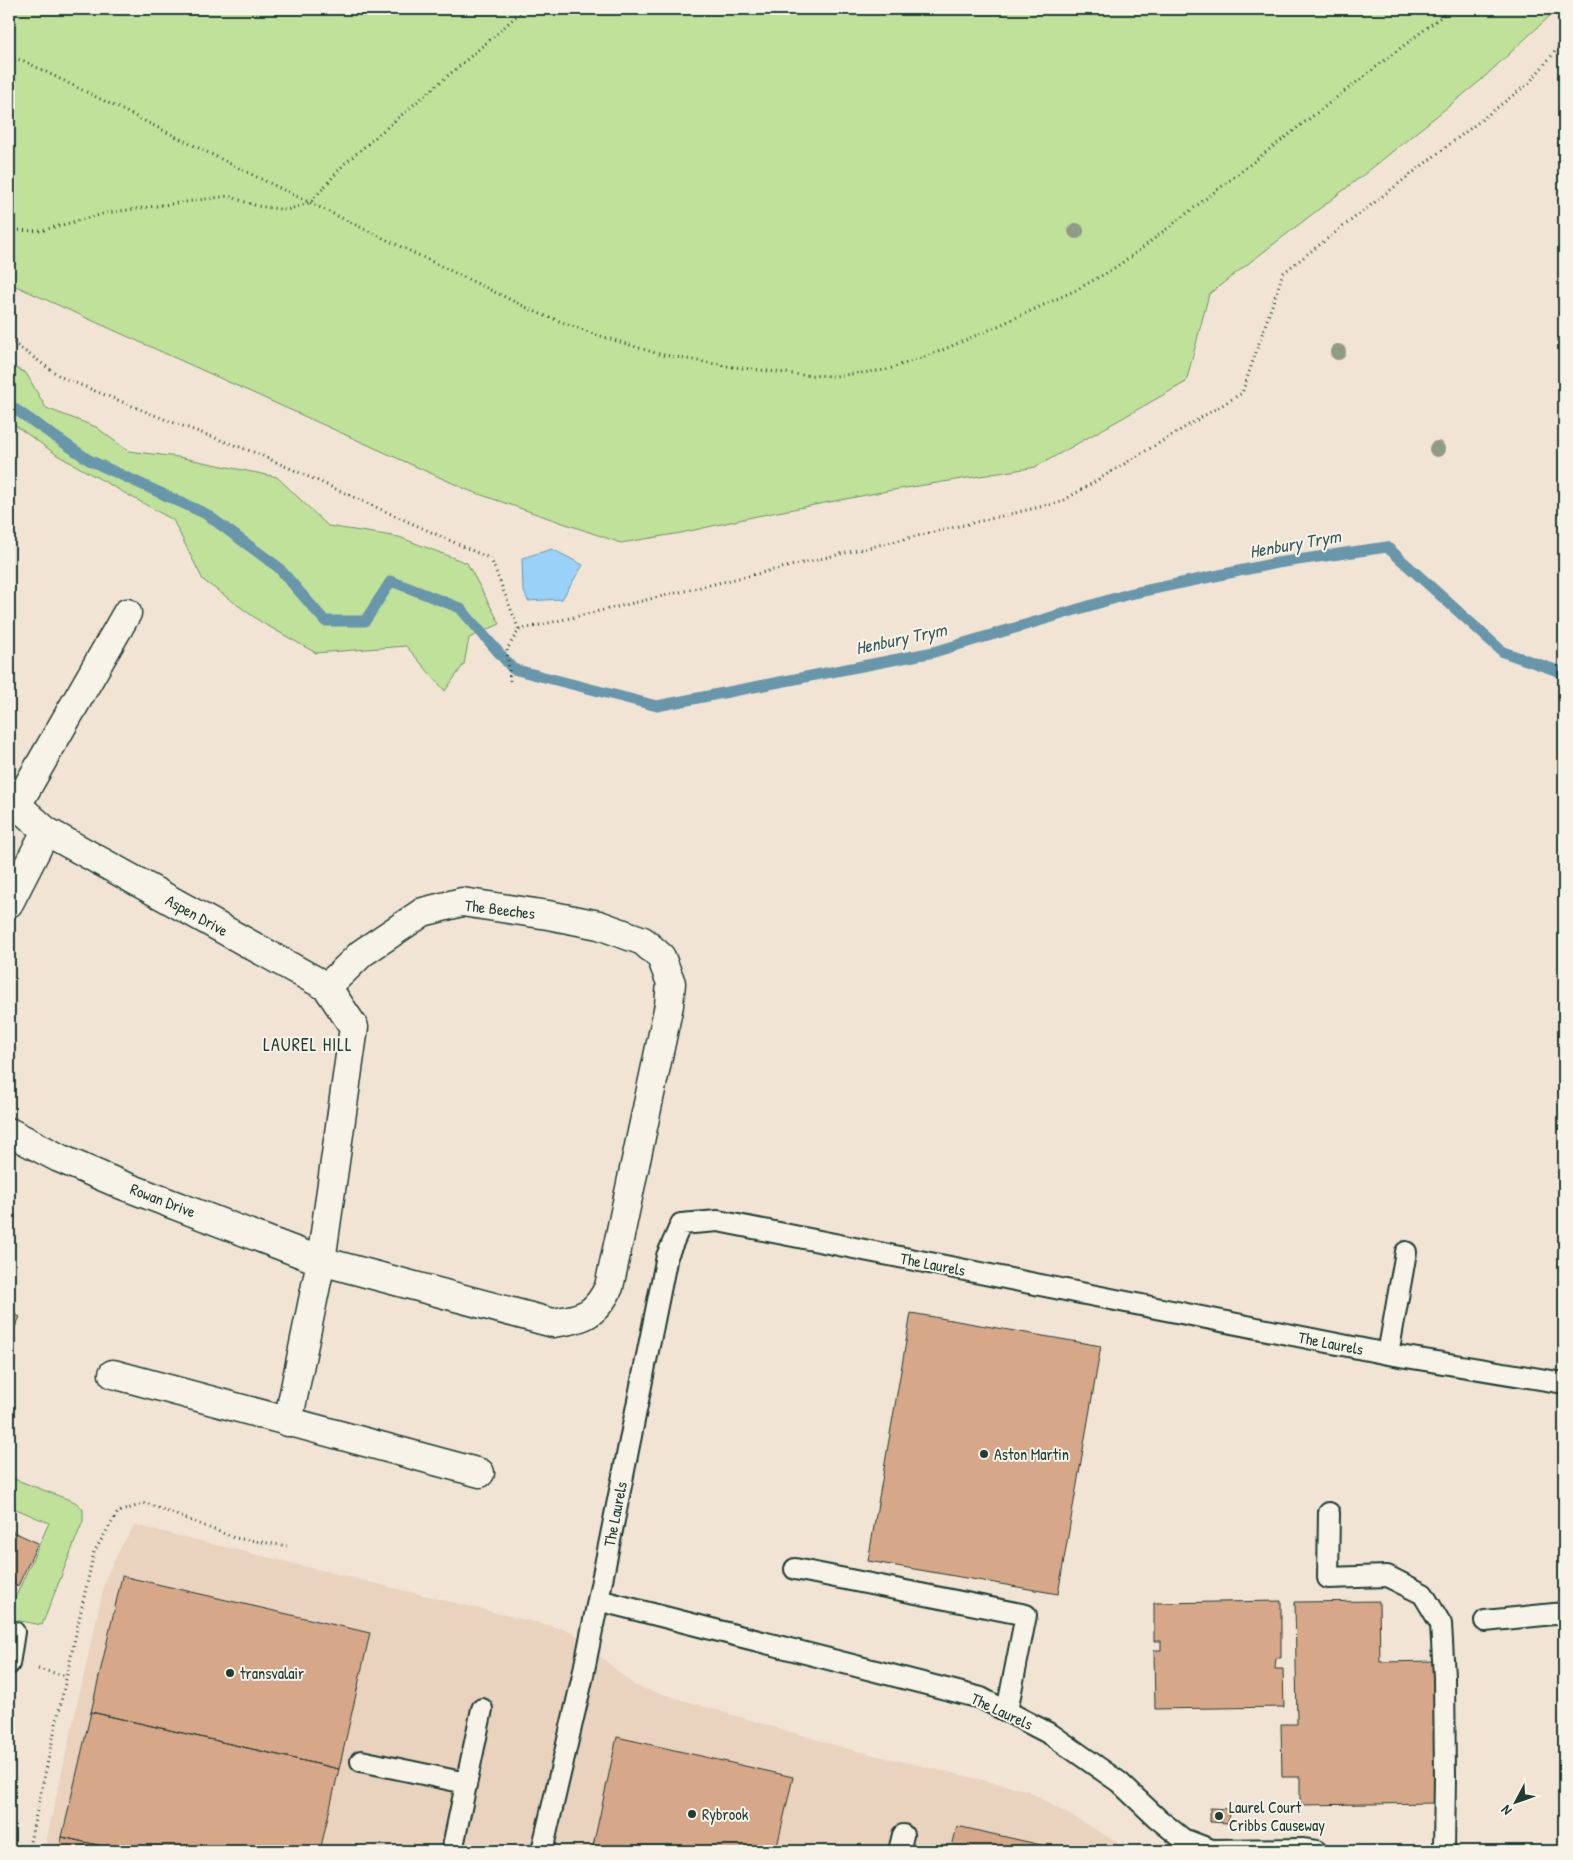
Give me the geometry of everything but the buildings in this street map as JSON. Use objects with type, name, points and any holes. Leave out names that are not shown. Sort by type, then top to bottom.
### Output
[{"type":"street","name":"Aspen Drive","points":[[127,613],[13,801],[46,831],[327,987],[354,1027],[322,1261],[288,1422]]},
{"type":"street","points":[[9,904],[46,831]]},
{"type":"street","name":"The Beeches","points":[[327,987],[362,953],[423,912],[462,902],[599,925],[643,941],[661,957]]},
{"type":"street","name":"Rowan Drive","points":[[9,1132],[59,1158],[122,1185],[322,1261],[553,1323],[580,1318],[601,1304],[609,1287],[669,1005],[671,983],[661,957]]},
{"type":"street","points":[[113,1374],[480,1474]]},
{"type":"lane","name":"The Laurels","points":[[542,1851],[582,1680],[667,1256],[682,1224],[718,1221],[1388,1354],[1564,1384]]},
{"type":"lane","points":[[1388,1354],[1406,1252]]},
{"type":"lane","points":[[1329,1513],[1328,1578],[1387,1576],[1423,1594],[1441,1624],[1444,1688],[1444,1851]]},
{"type":"lane","points":[[795,1569],[1026,1615],[1007,1711]]},
{"type":"lane","name":"The Laurels","points":[[598,1600],[980,1698],[1052,1735],[1118,1782],[1183,1839],[1212,1850],[1302,1848],[1316,1851]]},
{"type":"lane","points":[[1485,1621],[1564,1613]]},
{"type":"lane","points":[[9,1664],[14,1632]]},
{"type":"lane","points":[[452,1851],[482,1709]]},
{"type":"lane","points":[[362,1761],[466,1783]]},
{"type":"path","points":[[9,230],[40,231],[106,213],[228,196],[257,206],[287,210],[311,202],[344,164],[524,9]]},
{"type":"path","points":[[9,57],[24,61],[538,313],[591,333],[659,354],[726,366],[802,375],[835,376],[886,370],[933,354],[1076,290],[1110,271],[1452,9]]},
{"type":"path","points":[[510,681],[506,649],[519,630],[1061,502],[1242,393],[1283,273],[1529,84],[1564,41]]},
{"type":"path","points":[[9,340],[60,378],[256,453],[491,559],[519,630]]},
{"type":"path","points":[[28,1851],[94,1552],[118,1512],[146,1503],[235,1538],[288,1546]]},
{"type":"shaded area","points":[[135,1525],[571,1631],[635,1686],[848,1749],[1026,1790],[1117,1842],[1117,1851],[44,1851],[106,1577],[121,1547]]},
{"type":"green space","points":[[9,9],[1555,9],[1480,81],[1367,172],[1209,294],[1186,382],[1036,467],[887,491],[681,533],[621,543],[470,491],[9,283]]},
{"type":"green space","points":[[9,365],[26,373],[46,408],[96,427],[128,451],[178,457],[277,477],[328,526],[399,537],[467,563],[500,624],[469,638],[464,664],[445,691],[406,646],[316,653],[261,622],[203,580],[173,520],[57,455],[9,421]]},
{"type":"green space","points":[[9,1477],[75,1502],[83,1509],[83,1521],[42,1625],[9,1619],[9,1611],[49,1523],[9,1506]]},
{"type":"water","points":[[552,549],[583,565],[562,599],[528,601],[523,589],[522,558]]},
{"type":"waterway","name":"Henbury Trym","points":[[9,405],[89,460],[206,514],[278,567],[325,621],[365,621],[391,581],[460,608],[513,669],[657,706],[934,652],[1129,594],[1277,563],[1387,547],[1503,652],[1564,673]]},
{"type":"place","name":"Aston Martin","points":[[984,1454]]},
{"type":"place","name":"transvalair","points":[[230,1673]]},
{"type":"place","name":"Rybrook","points":[[692,1814]]},
{"type":"place","name":"Laurel Court Cribbs Causeway","points":[[1219,1816]]},
{"type":"district","name":"LAUREL HILL","points":[[308,1045]]}]
